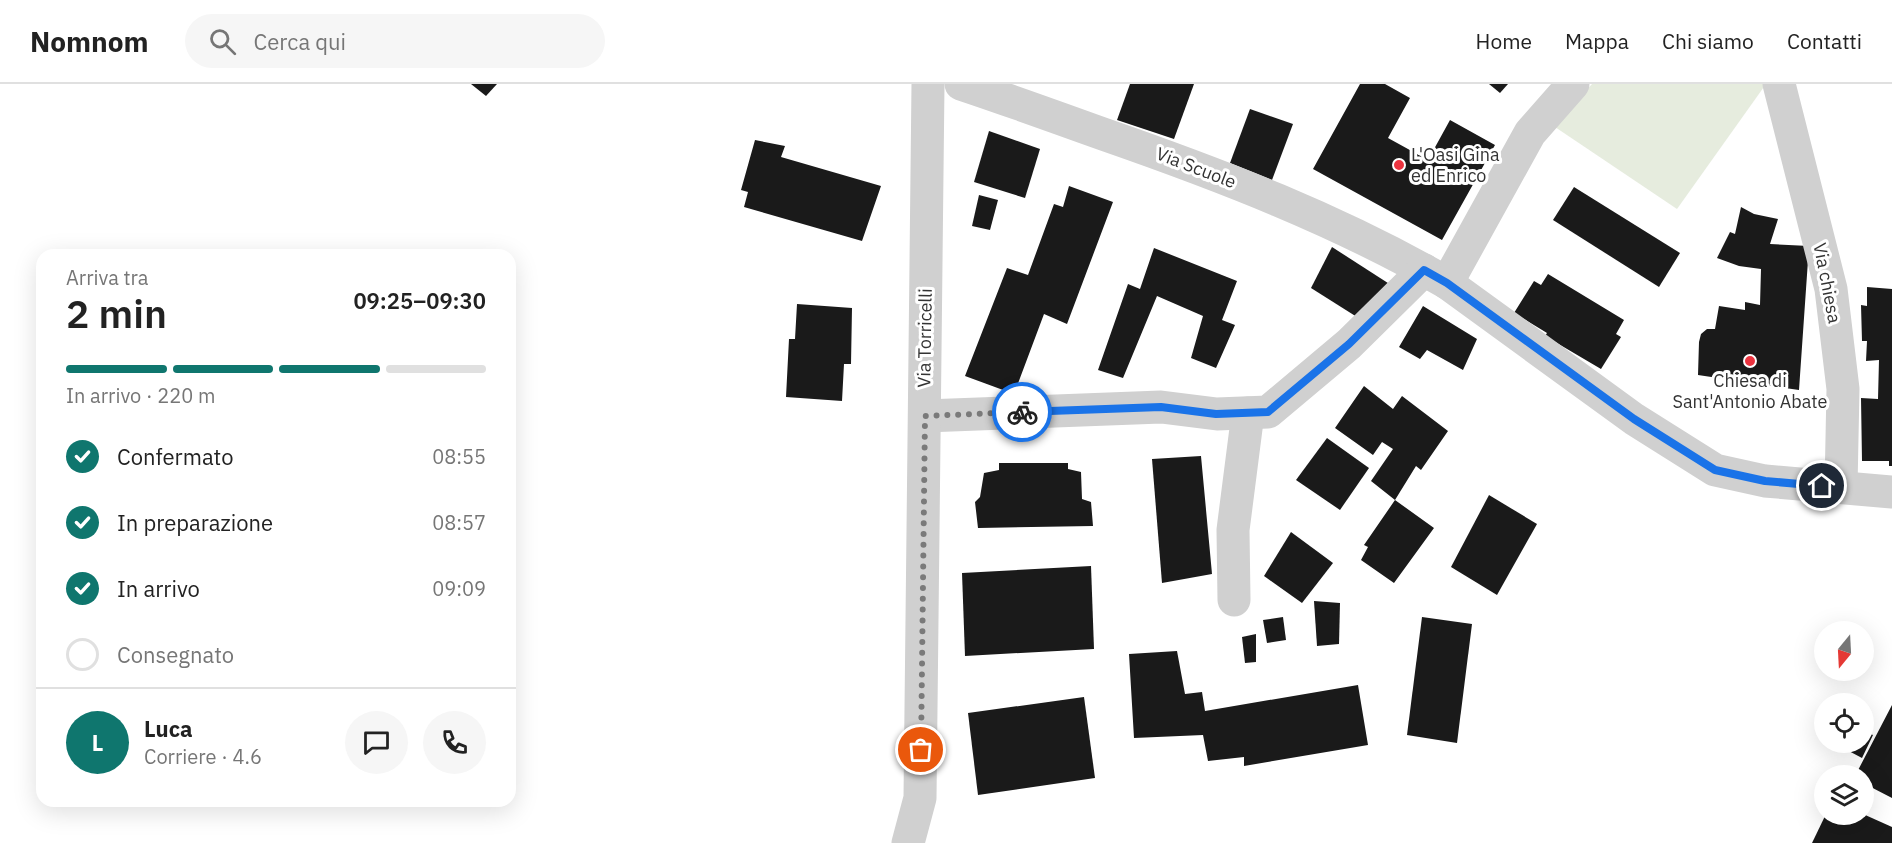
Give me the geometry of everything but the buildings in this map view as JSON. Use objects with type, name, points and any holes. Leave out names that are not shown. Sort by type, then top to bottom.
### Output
[{"type":"street","name":"Via Torricelli","points":[[908,843],[920,798],[928,84]]},
{"type":"street","points":[[925,416],[1161,407],[1216,414],[1268,412],[1349,344],[1435,277],[1530,133],[1573,84]]},
{"type":"street","name":"Via chiesa","points":[[1779,84],[1831,289],[1843,389],[1841,487]]},
{"type":"street","name":"Via Scuole","points":[[965,85],[1185,163],[1298,208],[1435,277],[1634,419],[1715,470],[1765,481],[1892,492]]},
{"type":"street","points":[[1234,600],[1233,530],[1248,413]]},
{"type":"shaded area","points":[[1592,84],[1766,84],[1677,209],[1555,127]]},
{"type":"way so far","points":[[921,750],[925,416],[1022,412]]},
{"type":"place","name":"L'Oasi Gina ed Enrico","points":[[1399,165]]},
{"type":"place","name":"Chiesa di Sant'Antonio Abate","points":[[1750,361]]},
{"type":"route","points":[[1022,412],[1161,407],[1216,414],[1268,412],[1349,344],[1424,270],[1447,283],[1634,419],[1715,470],[1765,481],[1822,486]]}]
